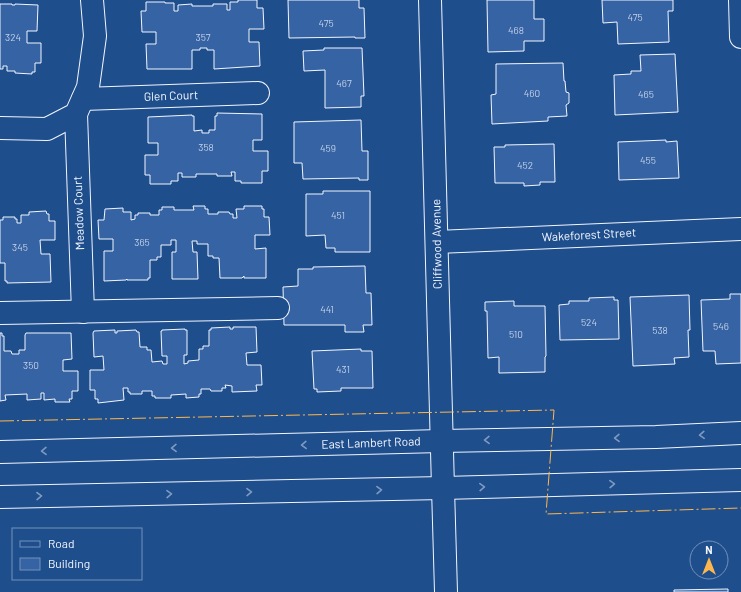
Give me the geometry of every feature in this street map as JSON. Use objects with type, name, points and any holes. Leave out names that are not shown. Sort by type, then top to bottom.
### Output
[{"type":"street","name":"Meadow Court","points":[[83,312],[80,106],[88,87],[95,36],[92,0]]},
{"type":"street","name":"Cliffwood Avenue","points":[[430,0],[446,592]]},
{"type":"street","points":[[740,0],[741,37]]},
{"type":"street","name":"Glen Court","points":[[80,106],[258,94]]},
{"type":"street","points":[[0,128],[47,129],[80,106]]},
{"type":"street","name":"Wakeforest Street","points":[[437,242],[741,229]]},
{"type":"street","points":[[0,314],[278,308]]},
{"type":"street","name":"East Lambert Road","points":[[0,452],[656,437],[741,433]]},
{"type":"street","points":[[0,497],[741,480]]},
{"type":"building","points":[[238,0],[257,0],[257,8],[263,8],[264,29],[249,29],[249,42],[259,42],[260,66],[214,69],[214,50],[200,48],[200,50],[192,50],[192,69],[147,69],[146,44],[156,44],[156,32],[142,32],[141,11],[146,11],[146,2],[174,3],[174,11],[178,11],[178,5],[192,4],[192,6],[213,6],[213,4],[227,4],[227,10],[230,10],[230,2],[238,2]]},
{"type":"building","points":[[288,0],[359,0],[359,8],[364,8],[365,38],[289,38]]},
{"type":"building","points":[[487,0],[534,0],[534,19],[544,19],[544,41],[524,41],[524,51],[488,52]]},
{"type":"building","points":[[602,0],[673,0],[673,11],[668,11],[669,42],[618,44],[617,22],[603,23]]},
{"type":"building","points":[[0,4],[38,5],[37,31],[27,31],[27,43],[41,43],[41,63],[35,63],[35,72],[32,72],[32,74],[7,71],[7,66],[3,66],[3,69],[0,69]]},
{"type":"building","points":[[324,48],[362,48],[364,96],[361,96],[361,107],[325,108],[325,70],[304,71],[303,51],[324,50]]},
{"type":"building","points":[[675,54],[678,112],[615,115],[614,75],[631,74],[631,71],[641,71],[640,55]]},
{"type":"building","points":[[563,63],[566,92],[569,93],[569,103],[566,105],[567,116],[548,117],[548,121],[492,124],[491,95],[496,94],[496,64]]},
{"type":"building","points":[[217,113],[262,114],[262,140],[253,140],[253,151],[268,151],[268,171],[262,171],[262,183],[241,183],[241,181],[235,181],[235,172],[231,172],[232,176],[196,174],[196,177],[182,177],[182,173],[178,173],[178,181],[171,181],[171,184],[150,184],[150,175],[145,175],[145,155],[158,155],[158,143],[148,143],[148,117],[192,115],[194,116],[194,131],[202,130],[202,133],[209,133],[209,130],[215,130],[215,116],[217,116]]},
{"type":"building","points":[[361,120],[362,151],[368,151],[368,180],[359,180],[359,178],[303,179],[302,163],[294,163],[294,122]]},
{"type":"building","points":[[666,140],[666,142],[677,141],[679,178],[619,180],[618,142]]},
{"type":"building","points":[[554,144],[555,182],[540,182],[540,185],[524,186],[524,183],[495,183],[494,147],[505,147],[505,145]]},
{"type":"building","points":[[323,191],[370,191],[370,252],[335,252],[335,248],[326,248],[325,235],[306,236],[306,194],[323,194]]},
{"type":"building","points":[[193,206],[205,206],[205,209],[208,209],[208,214],[229,212],[230,214],[233,214],[233,218],[237,218],[236,209],[244,209],[244,206],[262,206],[262,209],[264,209],[264,217],[269,217],[270,235],[255,235],[255,249],[266,248],[266,278],[244,278],[244,276],[242,278],[220,278],[219,258],[208,256],[208,244],[197,244],[197,241],[192,241],[193,252],[197,252],[198,279],[172,279],[172,252],[176,252],[176,240],[171,240],[171,245],[161,245],[161,257],[157,257],[157,260],[150,260],[150,278],[148,278],[148,280],[127,279],[104,281],[104,251],[113,251],[113,239],[99,239],[98,220],[104,220],[105,209],[123,208],[123,212],[131,212],[131,220],[135,219],[135,215],[138,215],[138,213],[159,215],[159,210],[162,210],[162,207],[174,207],[174,210],[194,210]]},
{"type":"building","points":[[46,211],[47,214],[49,214],[49,221],[55,221],[55,240],[40,240],[41,254],[50,254],[51,282],[7,283],[7,281],[5,281],[5,263],[0,263],[0,220],[3,220],[3,217],[15,217],[15,219],[17,219],[17,223],[21,223],[21,215],[29,215],[29,212]]},
{"type":"building","points":[[365,266],[366,293],[371,293],[372,325],[363,325],[364,332],[345,332],[345,325],[284,325],[283,287],[298,286],[298,269],[313,269],[313,267]]},
{"type":"building","points":[[730,294],[741,294],[741,363],[716,364],[715,351],[703,351],[701,300],[730,299]]},
{"type":"building","points":[[689,295],[689,357],[674,358],[675,364],[633,366],[630,297]]},
{"type":"building","points":[[614,297],[614,300],[618,300],[619,339],[560,340],[559,305],[569,304],[569,301],[589,301],[589,298]]},
{"type":"building","points":[[514,301],[514,306],[545,306],[545,372],[499,373],[499,357],[488,358],[487,311],[485,311],[485,302]]},
{"type":"building","points":[[230,327],[230,329],[233,329],[233,327],[256,327],[257,352],[246,353],[247,365],[261,365],[262,385],[256,385],[257,391],[232,392],[232,386],[225,385],[226,388],[222,388],[222,391],[201,389],[201,394],[199,394],[199,397],[186,398],[186,394],[171,395],[171,398],[155,398],[155,396],[152,396],[152,391],[142,391],[142,394],[130,394],[130,392],[128,392],[128,388],[123,388],[124,400],[98,403],[98,399],[95,399],[95,390],[90,390],[90,370],[104,370],[103,356],[94,357],[94,331],[115,330],[115,333],[117,333],[117,331],[136,330],[139,332],[140,347],[147,347],[147,350],[151,350],[152,362],[162,361],[163,364],[167,364],[167,356],[162,356],[161,331],[185,329],[187,330],[187,355],[184,355],[184,364],[188,363],[188,361],[199,360],[199,349],[203,349],[203,346],[209,346],[209,330],[211,330],[211,328]]},
{"type":"building","points":[[0,333],[4,336],[4,351],[11,351],[12,354],[19,354],[19,350],[25,350],[26,333],[71,333],[72,359],[63,360],[63,371],[78,371],[78,391],[72,391],[72,399],[69,399],[70,402],[55,402],[55,399],[44,400],[44,393],[41,393],[41,399],[27,400],[27,394],[5,395],[6,400],[0,401]]},
{"type":"building","points":[[361,349],[361,351],[372,351],[373,388],[341,388],[341,391],[317,392],[317,389],[314,389],[312,351]]},
{"type":"building","points":[[728,589],[728,592],[674,592],[674,590]]},
{"type":"power","points":[[0,421],[554,410],[546,514],[741,508]]}]
